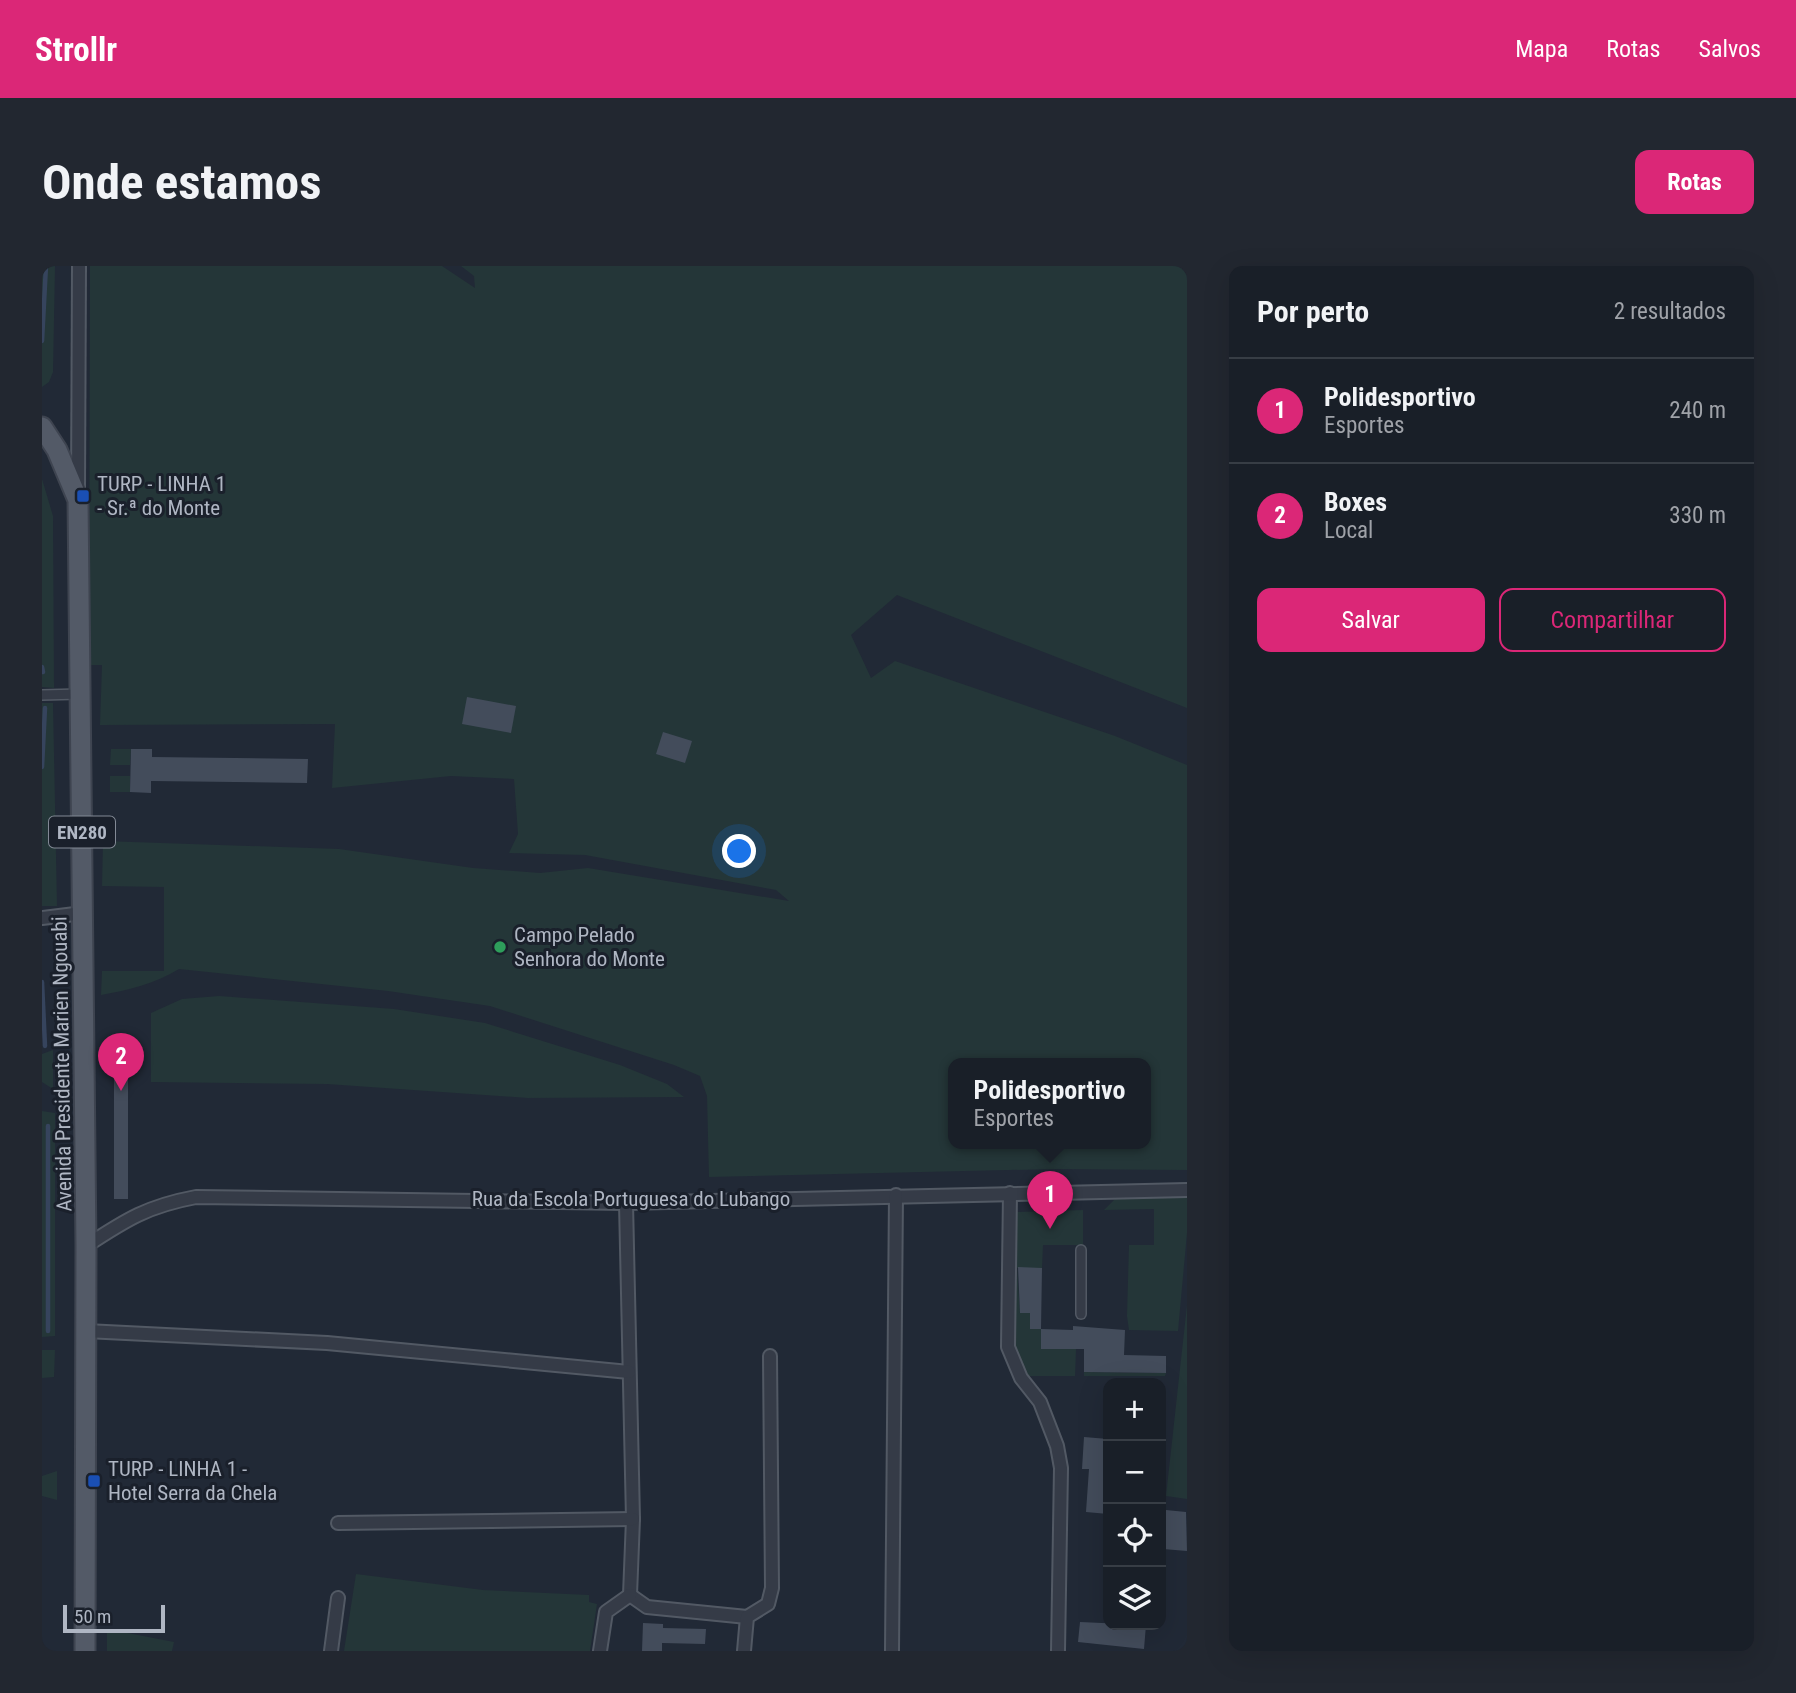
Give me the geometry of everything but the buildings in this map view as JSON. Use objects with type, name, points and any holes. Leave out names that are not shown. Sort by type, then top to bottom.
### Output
[{"type":"main road","name":"EN280","points":[[42,427],[57,450],[78,500]]},
{"type":"main road","name":"Avenida Presidente Marien Ngouabi","points":[[78,500],[86,1245],[85,1651]]},
{"type":"street","name":"Avenida Presidente Marien Ngouabi","points":[[78,500],[79,266]]},
{"type":"street","points":[[42,695],[80,694]]},
{"type":"street","points":[[42,918],[83,913]]},
{"type":"street","name":"Rua da Escola Portuguesa do Lubango","points":[[86,1245],[133,1215],[159,1204],[197,1197],[626,1203],[896,1195],[1187,1191]]},
{"type":"street","points":[[1010,1193],[1008,1347],[1021,1378],[1040,1402],[1057,1446],[1061,1468],[1058,1651]]},
{"type":"street","points":[[892,1651],[896,1195]]},
{"type":"street","points":[[626,1203],[633,1519],[630,1595]]},
{"type":"street","points":[[1081,1250],[1081,1314]]},
{"type":"street","points":[[86,1331],[327,1343],[629,1372]]},
{"type":"street","points":[[630,1595],[647,1607],[747,1617],[768,1604],[772,1588],[770,1356]]},
{"type":"street","points":[[338,1523],[633,1519]]},
{"type":"street","points":[[600,1651],[606,1612],[630,1595]]},
{"type":"street","points":[[331,1651],[338,1598]]},
{"type":"street","points":[[744,1651],[747,1617]]},
{"type":"shaded area","points":[[42,266],[55,266],[53,372],[49,382],[42,387]]},
{"type":"shaded area","points":[[90,266],[442,266],[475,288],[474,276],[461,266],[1187,266],[1187,708],[897,595],[851,635],[871,678],[895,661],[1115,736],[1187,765],[1187,1170],[1054,1169],[709,1177],[707,1096],[700,1076],[674,1065],[490,1006],[388,991],[179,969],[141,986],[101,995],[102,971],[164,971],[164,887],[102,886],[103,841],[339,849],[473,868],[540,873],[588,868],[789,901],[776,890],[585,855],[509,853],[518,834],[514,779],[451,776],[332,788],[335,724],[100,725],[102,665],[89,665]]},
{"type":"shaded area","points":[[42,479],[53,516],[54,688],[42,687]]},
{"type":"shaded area","points":[[42,703],[53,703],[57,906],[42,906]]},
{"type":"shaded area","points":[[111,749],[131,749],[130,765],[110,765]]},
{"type":"shaded area","points":[[110,776],[130,776],[130,792],[110,792]]},
{"type":"shaded area","points":[[219,996],[394,1009],[485,1023],[620,1065],[667,1084],[684,1097],[528,1098],[327,1084],[151,1082],[151,1013],[182,999]]},
{"type":"shaded area","points":[[53,1050],[53,1089],[42,1082],[42,1054]]},
{"type":"shaded area","points":[[42,1111],[55,1113],[55,1336],[42,1337]]},
{"type":"shaded area","points":[[1117,1197],[1187,1198],[1187,1233],[1178,1331],[1129,1330],[1129,1245],[1154,1245],[1154,1209],[1104,1210]]},
{"type":"shaded area","points":[[1083,1210],[1083,1245],[1043,1245],[1042,1268],[1017,1268],[1020,1313],[1030,1313],[1030,1329],[1041,1329],[1041,1349],[1076,1349],[1075,1376],[1027,1376],[1013,1346],[1017,1212]]},
{"type":"shaded area","points":[[1187,1305],[1187,1499],[1166,1496]]},
{"type":"shaded area","points":[[42,1350],[55,1350],[54,1377],[42,1378]]},
{"type":"shaded area","points":[[1084,1372],[1166,1373],[1165,1376],[1084,1376]]},
{"type":"shaded area","points":[[57,1471],[57,1500],[42,1496],[42,1476]]},
{"type":"shaded area","points":[[356,1574],[483,1590],[589,1595],[589,1602],[597,1604],[590,1651],[344,1651]]},
{"type":"shaded area","points":[[107,1629],[174,1642],[172,1651],[107,1651]]},
{"type":"waterway","points":[[42,341],[46,266]]},
{"type":"waterway","points":[[42,667],[43,672]]},
{"type":"waterway","points":[[42,767],[45,708]]},
{"type":"waterway","points":[[42,982],[45,1046]]},
{"type":"waterway","points":[[48,1126],[48,1331]]},
{"type":"place","name":"TURP - LINHA 1 - Sr.ª do Monte","points":[[83,496]]},
{"type":"place","name":"Campo Pelado Senhora do Monte","points":[[500,947]]},
{"type":"place","name":"Boxes","points":[[121,1091]]},
{"type":"place","name":"Polidesportivo","points":[[1050,1229]]},
{"type":"place","name":"TURP - LINHA 1 - Hotel Serra da Chela","points":[[94,1481]]}]
